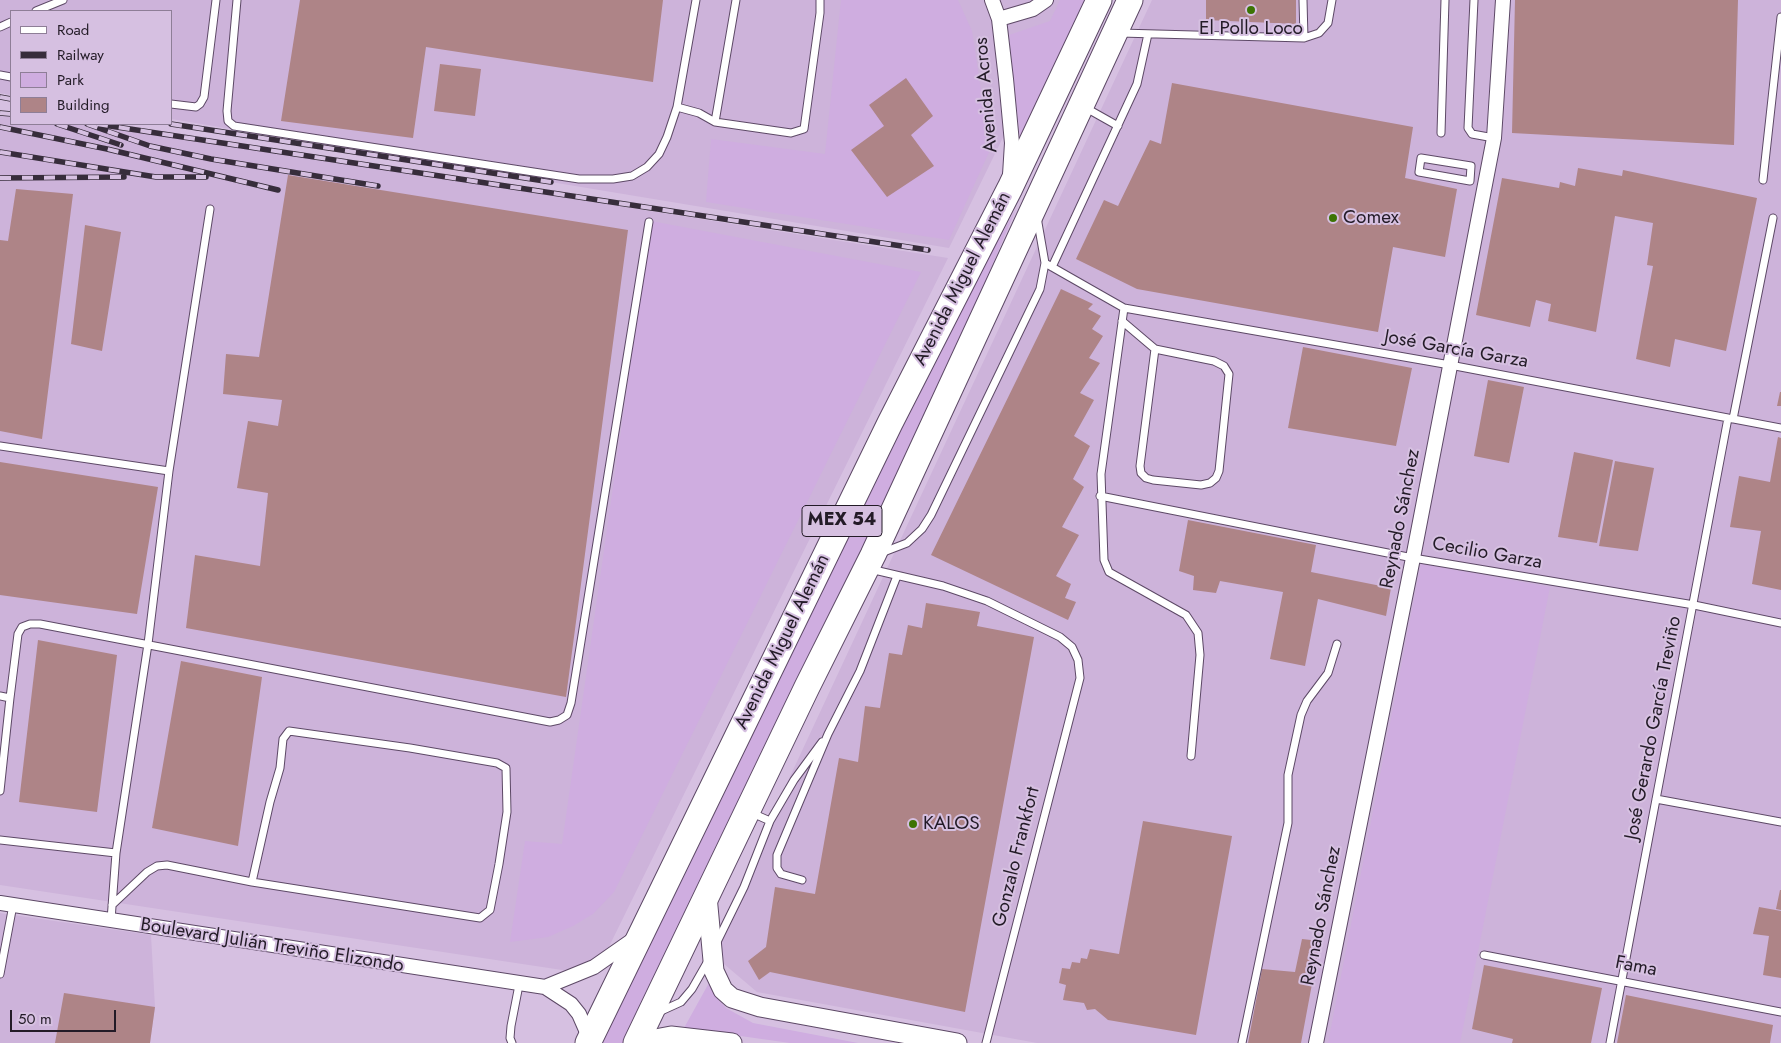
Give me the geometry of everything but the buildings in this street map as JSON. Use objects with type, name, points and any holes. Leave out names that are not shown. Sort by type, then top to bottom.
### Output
[{"type":"highway","name":"Avenida Miguel Alemán","points":[[589,1041],[890,423],[1010,188],[1099,0]]},
{"type":"highway","name":"Avenida Miguel Alemán","points":[[636,1043],[707,893],[759,817],[807,687],[870,561],[1130,0]]},
{"type":"main road","points":[[707,893],[714,971],[723,990],[732,998],[747,1004],[957,1043]]},
{"type":"main road","points":[[649,1043],[655,1039],[671,1036],[723,1042]]},
{"type":"street","name":"Avenida Acros","points":[[992,0],[999,19],[1012,143],[1010,188]]},
{"type":"street","points":[[999,19],[1033,8],[1046,0]]},
{"type":"street","name":"Reynado Sánchez","points":[[1316,1043],[1413,558],[1494,138],[1503,0]]},
{"type":"street","name":"Boulevard Julián Treviño Elizondo","points":[[7,904],[519,985],[545,987],[594,967],[641,934]]},
{"type":"street","name":"Boulevard Julián Treviño Elizondo","points":[[545,987],[571,1004],[579,1014],[589,1041]]},
{"type":"lane","points":[[38,10],[63,0]]},
{"type":"lane","points":[[172,104],[196,106],[200,104],[204,97],[216,0]]},
{"type":"lane","points":[[237,0],[227,111],[228,121],[234,126],[579,180],[613,180],[632,176],[647,167],[659,154],[677,107],[696,0]]},
{"type":"lane","points":[[715,122],[736,0]]},
{"type":"lane","points":[[677,107],[700,113],[715,122],[791,133],[804,129],[820,13],[820,0]]},
{"type":"lane","points":[[1303,0],[1304,38]]},
{"type":"lane","points":[[1115,33],[1304,38],[1319,33],[1328,23],[1332,0]]},
{"type":"lane","points":[[1441,133],[1445,0]]},
{"type":"lane","points":[[1474,0],[1468,130],[1472,134],[1494,138]]},
{"type":"lane","points":[[1763,180],[1781,18]]},
{"type":"lane","points":[[870,561],[907,543],[922,529],[931,515],[1040,289],[1048,265],[1137,84],[1148,34]]},
{"type":"lane","points":[[1081,105],[1118,126]]},
{"type":"lane","points":[[1422,158],[1471,166],[1470,174],[1470,181],[1419,172],[1422,158]]},
{"type":"lane","points":[[1470,174],[1486,178]]},
{"type":"lane","points":[[1034,206],[1048,265]]},
{"type":"lane","points":[[111,920],[116,853],[148,644],[169,471],[210,209]]},
{"type":"lane","name":"José Gerardo García Treviño","points":[[1610,1043],[1730,419],[1773,218]]},
{"type":"lane","points":[[0,791],[18,634],[22,627],[30,624],[148,644],[550,722],[559,720],[567,715],[571,703],[648,222]]},
{"type":"lane","name":"José García Garza","points":[[1048,265],[1124,308],[1450,365],[1781,428]]},
{"type":"lane","points":[[1124,308],[1101,474],[1100,496],[1104,560],[1109,572],[1156,596],[1186,615],[1198,634],[1200,655],[1191,756]]},
{"type":"lane","points":[[1122,321],[1155,349],[1214,361],[1224,366],[1229,374],[1219,471],[1216,478],[1210,483],[1153,480],[1146,478],[1141,473],[1140,466],[1155,349]]},
{"type":"lane","points":[[0,446],[169,471]]},
{"type":"lane","name":"Cecilio Garza","points":[[1100,496],[1413,558],[1694,605],[1781,624]]},
{"type":"lane","points":[[802,880],[781,874],[776,862],[828,734],[860,671],[897,576],[870,561]]},
{"type":"lane","name":"Gonzalo Frankfort","points":[[897,576],[943,586],[987,601],[1060,637],[1072,647],[1078,660],[1080,678],[986,1043]]},
{"type":"lane","points":[[1242,1043],[1288,823],[1288,775],[1301,715],[1308,701],[1328,673],[1337,644]]},
{"type":"lane","points":[[0,696],[10,698]]},
{"type":"lane","points":[[112,905],[147,872],[157,866],[167,865],[252,882],[473,918],[486,916],[490,910],[504,839],[508,794],[506,768],[497,763],[410,748],[289,731],[283,738],[280,768],[270,802],[252,882]]},
{"type":"lane","points":[[649,1014],[667,1010],[681,1002],[692,989],[712,955],[744,887],[759,817],[794,780],[828,734]]},
{"type":"lane","points":[[1656,799],[1781,822]]},
{"type":"lane","points":[[0,840],[116,853]]},
{"type":"lane","points":[[0,974],[7,904]]},
{"type":"lane","name":"Fama","points":[[1484,955],[1781,1012]]},
{"type":"lane","points":[[512,1043],[510,1038],[511,1026],[519,985]]},
{"type":"shaded area","points":[[0,0],[1070,0],[949,248],[172,119],[172,10],[10,10],[10,95],[0,93]]},
{"type":"shaded area","points":[[1152,0],[1781,0],[1781,1043],[1037,1043],[757,992],[724,964],[718,931]]},
{"type":"shaded area","points":[[0,110],[10,111],[10,125],[104,125],[948,258],[595,975],[0,885]]},
{"type":"shaded area","points":[[0,913],[151,935],[155,1007],[150,1043],[0,1043]]},
{"type":"green space","points":[[841,0],[958,0],[972,31],[990,150],[949,240],[706,202],[711,139],[825,154]]},
{"type":"green space","points":[[1060,0],[1086,0],[1020,138],[1009,35],[1050,21]]},
{"type":"green space","points":[[1017,207],[945,376],[628,1043],[601,1043],[941,342]]},
{"type":"green space","points":[[651,221],[921,272],[614,892],[593,914],[573,926],[548,937],[510,942],[525,841],[562,844]]},
{"type":"green space","points":[[1421,564],[1550,587],[1460,1043],[1328,1043]]},
{"type":"green space","points":[[710,981],[716,997],[726,1008],[753,1023],[858,1043],[790,1043],[684,1028]]},
{"type":"railway","points":[[0,97],[10,99]]},
{"type":"railway","points":[[0,113],[10,114]]},
{"type":"railway","points":[[172,124],[551,182]]},
{"type":"railway","points":[[60,125],[121,145]]},
{"type":"railway","points":[[90,125],[150,146],[211,159],[378,186]]},
{"type":"railway","points":[[104,125],[928,250]]},
{"type":"railway","points":[[0,127],[107,149],[278,190]]},
{"type":"railway","points":[[0,152],[156,177],[206,177]]},
{"type":"railway","points":[[0,178],[124,177]]},
{"type":"place","name":"El Pollo Loco","points":[[1251,10]]},
{"type":"place","name":"Comex","points":[[1333,218]]},
{"type":"place","name":"KALOS","points":[[913,824]]}]
